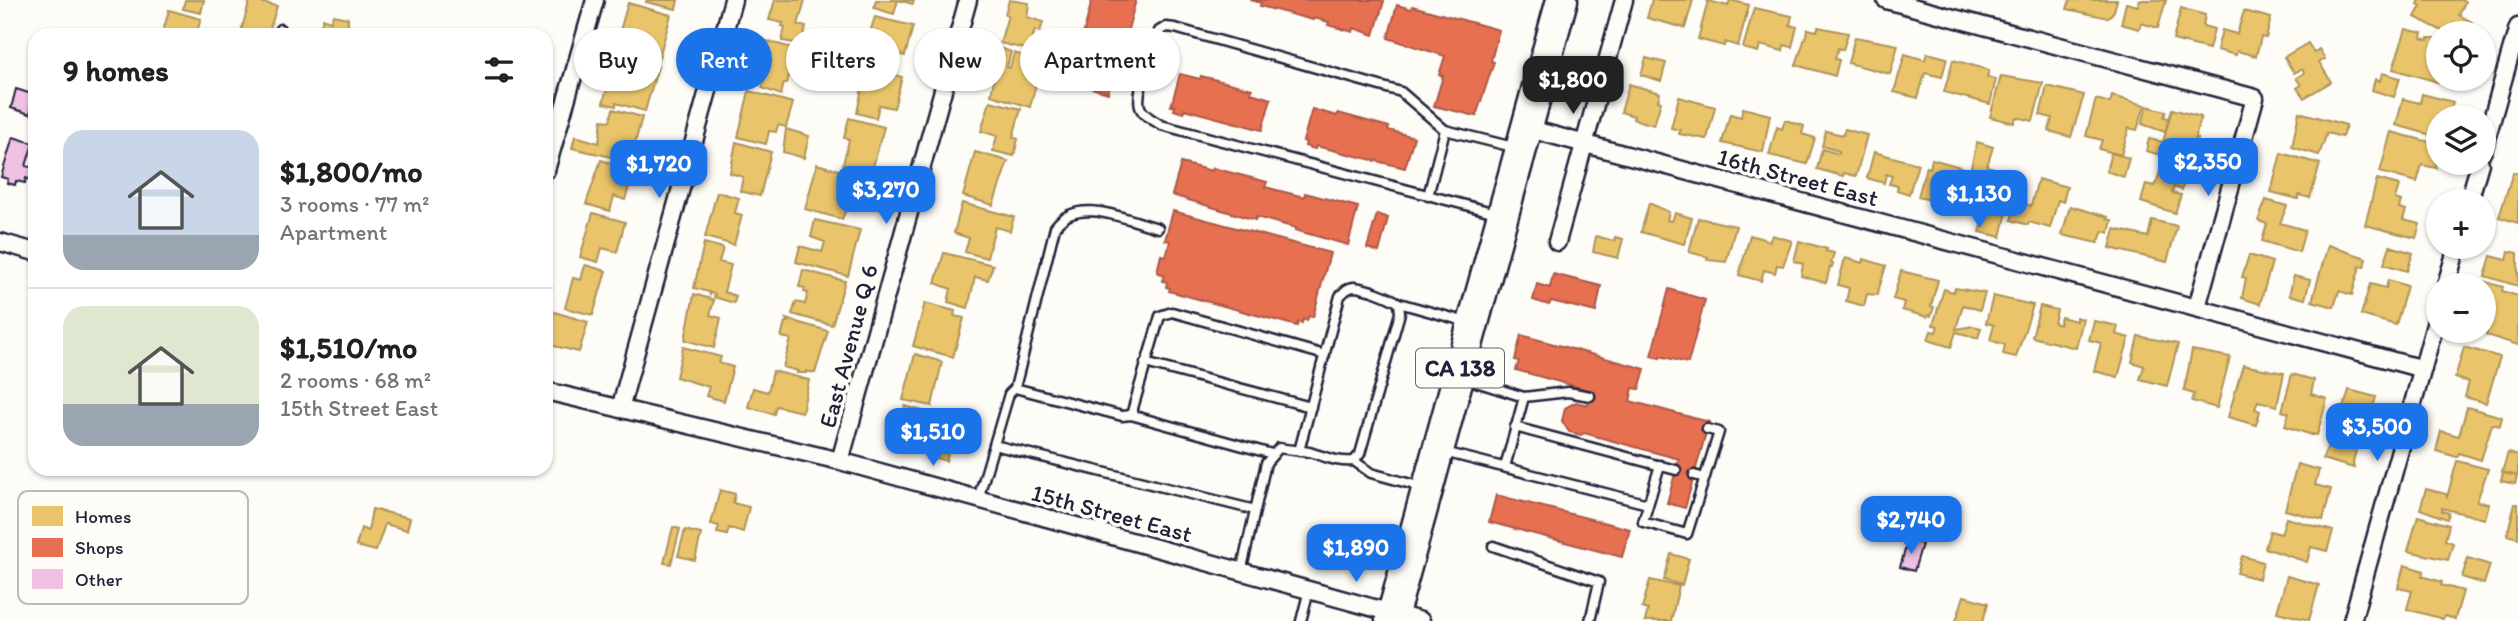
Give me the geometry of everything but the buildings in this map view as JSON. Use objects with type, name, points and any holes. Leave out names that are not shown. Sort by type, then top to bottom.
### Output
[{"type":"highway","name":"CA 138","points":[[1392,617],[1562,0]]},
{"type":"street","points":[[553,146],[595,0]]},
{"type":"street","points":[[620,409],[733,0]]},
{"type":"street","name":"East Avenue Q 6","points":[[840,461],[968,0]]},
{"type":"street","points":[[1557,242],[1624,0]]},
{"type":"street","points":[[1886,0],[2255,98],[2197,307]]},
{"type":"street","points":[[2496,106],[2518,27]]},
{"type":"street","name":"16th Street East","points":[[1523,138],[1584,144],[2423,369]]},
{"type":"street","points":[[0,242],[28,250]]},
{"type":"street","points":[[2352,621],[2430,343]]},
{"type":"street","name":"15th Street East","points":[[553,393],[840,461],[1309,590],[1392,617],[1421,621]]},
{"type":"lane","points":[[1502,215],[1161,125],[1144,114],[1140,106],[1140,94],[1159,31],[1166,27],[1175,28],[1401,92],[1445,130],[1523,138]]},
{"type":"lane","points":[[1427,196],[1445,130]]},
{"type":"lane","points":[[978,499],[1009,394],[1015,387],[1055,227],[1061,218],[1080,210],[1099,212],[1158,228]]},
{"type":"lane","points":[[1299,451],[1340,296],[1347,289],[1353,287],[1472,324]]},
{"type":"lane","points":[[1241,572],[1266,463],[1272,454],[1279,449],[1299,451],[1344,463],[1354,461],[1360,454],[1400,313],[1399,303]]},
{"type":"lane","points":[[1131,415],[1160,316],[1172,312],[1325,355]]},
{"type":"lane","points":[[1145,363],[1311,407]]},
{"type":"lane","points":[[1458,376],[1524,397],[1568,393],[1590,396]]},
{"type":"lane","points":[[1015,387],[1122,416],[1131,415],[1272,454]]},
{"type":"lane","points":[[1505,467],[1524,397]]},
{"type":"lane","points":[[1515,427],[1676,470]]},
{"type":"lane","points":[[1660,465],[1643,522],[1687,534],[1719,432],[1707,429]]},
{"type":"lane","points":[[994,445],[1255,510]]},
{"type":"lane","points":[[1437,450],[1648,504]]},
{"type":"lane","points":[[1354,461],[1371,473],[1427,489]]},
{"type":"lane","points":[[1694,475],[1705,478]]},
{"type":"lane","points":[[1493,546],[1599,582],[1590,621]]},
{"type":"lane","points":[[1301,621],[1309,590]]}]
